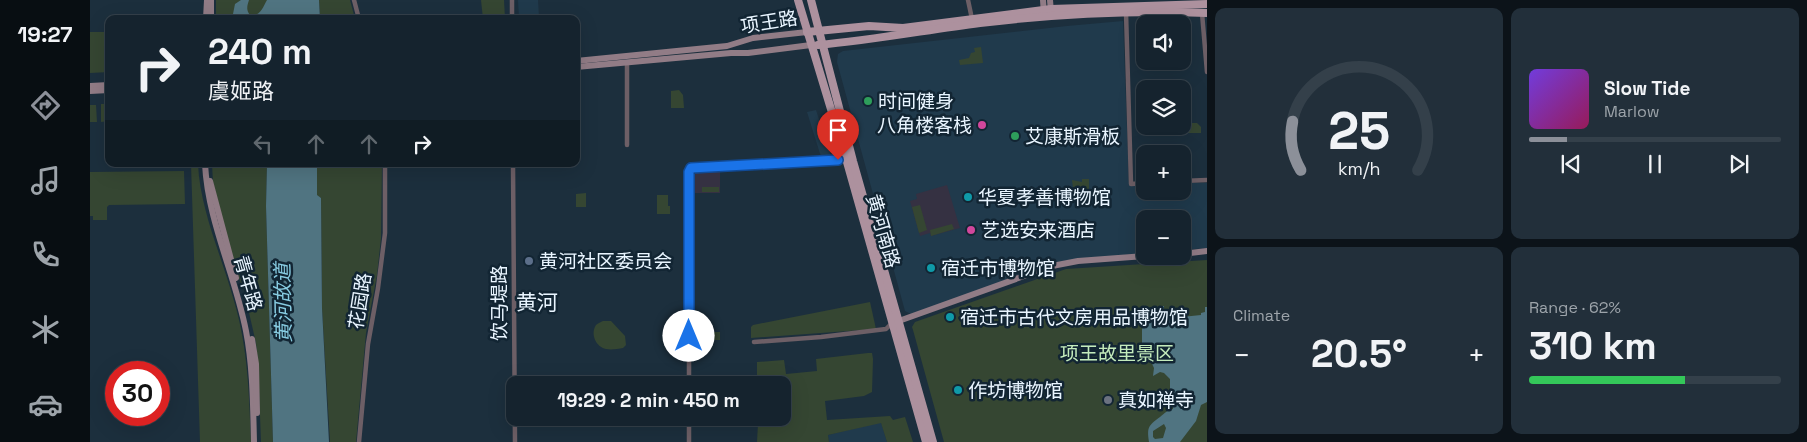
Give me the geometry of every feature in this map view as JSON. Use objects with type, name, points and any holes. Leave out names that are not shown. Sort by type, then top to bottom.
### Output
[{"type":"main road","name":"黄河南路","points":[[798,0],[933,442]]},
{"type":"main road","name":"黄河南路","points":[[811,0],[926,442]]},
{"type":"main road","name":"项王路","points":[[807,32],[877,26],[903,28],[972,19],[1201,2]]},
{"type":"main road","name":"项王路","points":[[811,45],[1048,13],[1205,13]]},
{"type":"street","points":[[206,15],[207,0]]},
{"type":"street","points":[[211,0],[211,15]]},
{"type":"street","points":[[354,0],[358,15]]},
{"type":"street","points":[[512,0],[512,15]]},
{"type":"street","points":[[968,0],[972,19]]},
{"type":"street","points":[[1043,0],[1048,13]]},
{"type":"street","points":[[1048,13],[1050,0]]},
{"type":"street","points":[[1126,12],[1131,184],[1136,184]]},
{"type":"street","points":[[1205,13],[1207,72]]},
{"type":"street","name":"项王路","points":[[580,61],[727,46],[753,38],[807,32]]},
{"type":"street","name":"项王路","points":[[580,67],[730,52],[748,53],[811,45]]},
{"type":"street","points":[[628,62],[628,145]]},
{"type":"street","points":[[90,86],[105,85]]},
{"type":"street","points":[[90,91],[105,90]]},
{"type":"street","points":[[689,376],[689,172],[691,168],[846,160]]},
{"type":"street","name":"青年路","points":[[204,167],[217,230],[246,331],[251,363],[254,442]]},
{"type":"street","name":"青年路","points":[[209,167],[210,182],[216,206],[250,329],[256,364],[258,442]]},
{"type":"street","name":"花园路","points":[[359,442],[368,344],[385,233],[385,167]]},
{"type":"street","name":"饮马堤路","points":[[513,167],[515,442]]},
{"type":"street","points":[[1191,181],[1207,180]]},
{"type":"street","points":[[1191,253],[1207,251]]},
{"type":"street","points":[[754,342],[820,337],[886,328],[895,322],[1052,266],[1074,261],[1136,257]]},
{"type":"street","points":[[689,426],[689,442]]},
{"type":"shaded area","points":[[518,0],[538,0],[539,15],[519,15]]},
{"type":"shaded area","points":[[1123,21],[1129,185],[1136,185],[1136,200],[1191,200],[1191,183],[1207,183],[1207,248],[1191,249],[1191,210],[1136,210],[1136,254],[1063,261],[1034,268],[994,285],[911,314],[905,311],[837,62],[838,54],[843,51]]},
{"type":"shaded area","points":[[816,110],[832,159],[822,160],[807,112]]},
{"type":"shaded area","points":[[720,169],[720,193],[695,193],[695,171]]},
{"type":"shaded area","points":[[947,185],[960,228],[931,236],[930,233],[920,236],[910,201],[917,199],[916,194]]},
{"type":"shaded area","points":[[881,422],[887,442],[829,442],[828,435]]},
{"type":"green space","points":[[216,0],[271,0],[270,15],[216,15]]},
{"type":"green space","points":[[319,0],[350,0],[354,15],[320,15]]},
{"type":"green space","points":[[481,0],[504,0],[505,15],[483,15]]},
{"type":"green space","points":[[90,32],[105,32],[105,72],[90,73]]},
{"type":"green space","points":[[981,47],[983,63],[960,65],[959,60],[969,58],[971,53],[975,52],[974,48]]},
{"type":"green space","points":[[679,90],[683,95],[684,108],[671,108],[671,91]]},
{"type":"green space","points":[[101,104],[105,104],[105,122],[101,122]]},
{"type":"green space","points":[[90,105],[96,105],[97,122],[90,122]]},
{"type":"green space","points":[[1191,123],[1197,123],[1201,127],[1201,133],[1191,133]]},
{"type":"green space","points":[[191,167],[198,167],[207,216],[239,319],[247,371],[251,442],[200,442]]},
{"type":"green space","points":[[212,167],[267,167],[266,206],[273,442],[261,442],[256,343],[244,291],[234,265],[213,182]]},
{"type":"green space","points":[[317,167],[382,167],[381,238],[377,275],[366,333],[356,442],[330,442],[322,308],[321,198],[317,196]]},
{"type":"green space","points":[[184,171],[185,204],[109,205],[107,207],[107,220],[93,220],[93,216],[90,216],[90,172]]},
{"type":"green space","points":[[1082,179],[1089,179],[1089,195],[1074,196],[1072,180],[1082,182]]},
{"type":"green space","points":[[702,187],[719,187],[719,192],[702,192]]},
{"type":"green space","points":[[586,193],[586,207],[576,207],[576,194]]},
{"type":"green space","points":[[657,195],[668,195],[670,214],[657,214]]},
{"type":"green space","points":[[920,205],[927,230],[919,233],[912,207]]},
{"type":"green space","points":[[952,224],[954,229],[931,236],[930,230]]},
{"type":"green space","name":"项王故里景区","points":[[1207,260],[1207,442],[944,442],[912,327],[915,322],[1066,269],[1136,265],[1191,265],[1191,261]]},
{"type":"green space","points":[[870,302],[876,329],[751,338],[751,327],[753,325]]},
{"type":"green space","points":[[603,321],[611,321],[625,336],[626,345],[623,348],[606,349],[599,346],[595,340],[594,329],[597,324]]},
{"type":"green space","points":[[695,332],[720,332],[720,340],[695,340]]},
{"type":"green space","points":[[872,353],[872,392],[864,396],[825,401],[827,420],[890,416],[893,420],[905,417],[913,442],[887,442],[881,423],[828,435],[829,442],[757,442],[758,426],[791,426],[791,376],[757,376],[757,362],[784,360],[786,374],[817,371],[816,359]]},
{"type":"water","points":[[241,0],[249,0],[247,6],[250,15],[233,15],[235,4]]},
{"type":"water","points":[[267,0],[319,0],[320,15],[253,15],[261,11]]},
{"type":"water","name":"黄河故道","points":[[267,167],[317,167],[317,195],[321,198],[322,308],[329,442],[273,442],[266,206]]},
{"type":"water","points":[[1160,306],[1164,306],[1164,310],[1168,310],[1172,318],[1201,315],[1201,313],[1205,312],[1205,307],[1207,307],[1207,402],[1201,405],[1196,421],[1180,442],[1149,442],[1149,427],[1166,412],[1173,409],[1173,397],[1169,398],[1168,396],[1170,394],[1170,379],[1160,372],[1153,376],[1154,368],[1142,343],[1142,329],[1149,315]],"holes":[[[1164,424],[1166,428],[1163,438],[1155,439],[1153,437],[1153,431]]]},
{"type":"place","name":"时间健身","points":[[868,101]]},
{"type":"place","name":"八角楼客栈","points":[[982,125]]},
{"type":"place","name":"艾康斯滑板","points":[[1015,136]]},
{"type":"place","name":"华夏孝善博物馆","points":[[968,197]]},
{"type":"place","name":"艺选安来酒店","points":[[971,230]]},
{"type":"place","name":"黄河社区委员会","points":[[529,261]]},
{"type":"place","name":"宿迁市博物馆","points":[[931,268]]},
{"type":"place","name":"宿迁市古代文房用品博物馆","points":[[950,317]]},
{"type":"place","name":"作坊博物馆","points":[[958,390]]},
{"type":"place","name":"真如禅寺","points":[[1108,400]]},
{"type":"district","name":"黄河","points":[[537,302]]},
{"type":"route","points":[[689,336],[689,172],[691,168],[838,160]]}]
